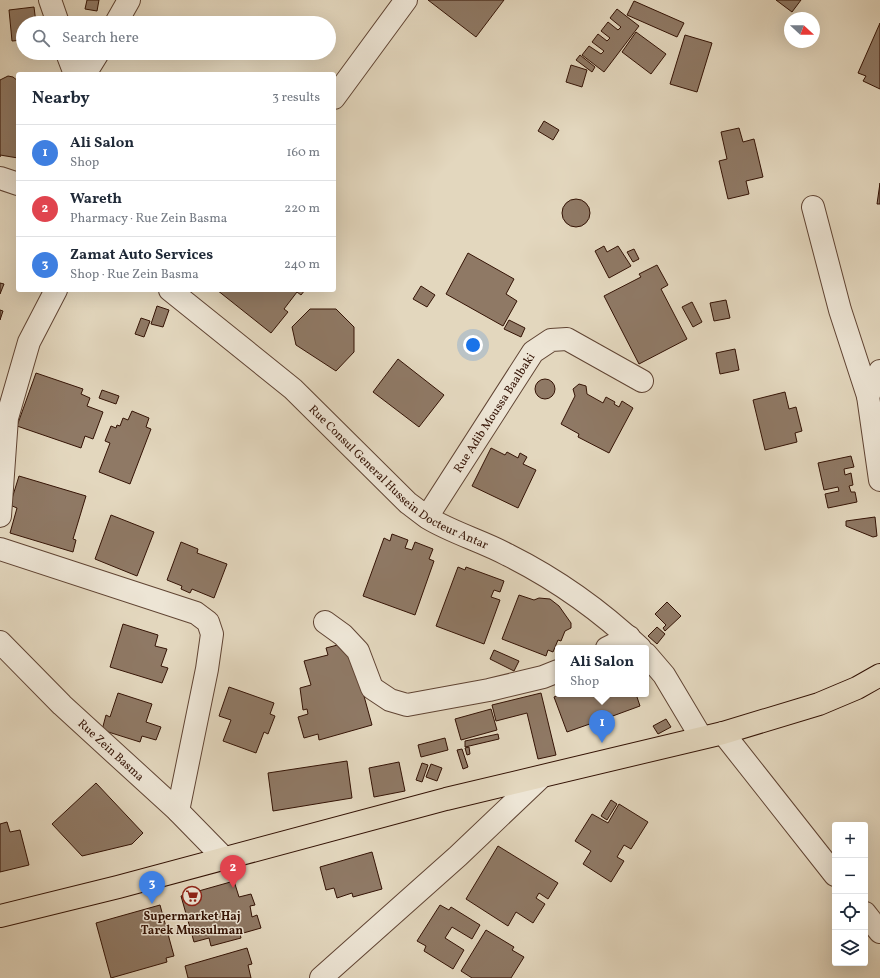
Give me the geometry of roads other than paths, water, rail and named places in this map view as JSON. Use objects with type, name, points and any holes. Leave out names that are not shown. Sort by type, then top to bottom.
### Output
[{"type":"main road","points":[[0,916],[118,887],[223,857],[446,799],[723,733],[819,704],[857,688],[880,676]]},
{"type":"street","points":[[50,0],[56,16]]},
{"type":"street","points":[[120,16],[129,0]]},
{"type":"street","points":[[336,95],[406,0]]},
{"type":"street","points":[[70,60],[74,72]]},
{"type":"street","points":[[86,72],[94,60]]},
{"type":"street","points":[[0,178],[16,183]]},
{"type":"street","points":[[813,207],[840,310],[868,396],[880,480]]},
{"type":"street","points":[[0,516],[7,418],[29,342],[55,292]]},
{"type":"street","name":"Rue Consul General Hussein Docteur Antar","points":[[182,294],[293,389],[408,503],[427,517],[449,529],[508,554],[555,581],[594,609],[634,643]]},
{"type":"street","name":"Rue Adib Moussa Baalbaki","points":[[427,517],[534,352],[551,340],[567,339],[642,381]]},
{"type":"street","points":[[868,396],[880,370]]},
{"type":"street","points":[[0,549],[196,613],[208,622],[212,634],[207,669],[178,811]]},
{"type":"street","points":[[325,622],[343,634],[358,651],[372,688],[390,700],[407,705],[489,690],[544,677],[555,672]]},
{"type":"street","name":"Rue Zein Basma","points":[[0,642],[62,705],[178,811],[223,857]]},
{"type":"street","points":[[623,645],[634,643]]},
{"type":"street","points":[[649,658],[664,675],[702,738]]},
{"type":"street","points":[[723,733],[832,871]]},
{"type":"street","points":[[321,978],[448,865],[541,777]]},
{"type":"street","points":[[868,917],[880,932]]},
{"type":"place","name":"Ali Salon","points":[[602,743]]},
{"type":"place","name":"Wareth","points":[[233,888]]},
{"type":"place","name":"Supermarket Haj Tarek Mussulman","points":[[192,896]]},
{"type":"place","name":"Zamat Auto Services","points":[[152,904]]}]
